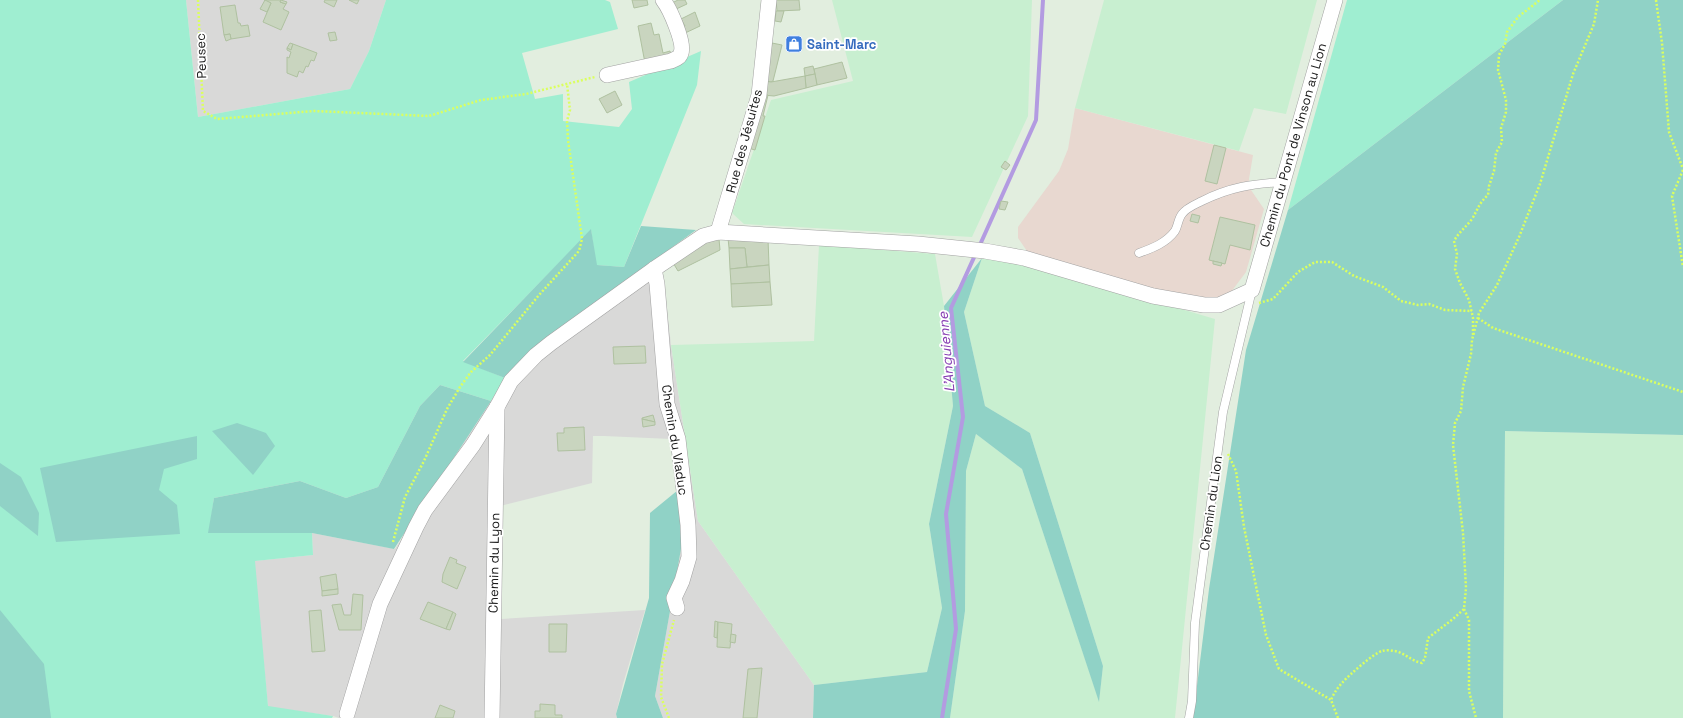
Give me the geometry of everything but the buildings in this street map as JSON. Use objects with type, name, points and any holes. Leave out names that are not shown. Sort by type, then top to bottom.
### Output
[{"type":"street","points":[[607,75],[671,61],[681,54],[682,45],[669,8],[663,0]]},
{"type":"street","name":"Rue des Jésuites","points":[[718,232],[759,95],[769,0]]},
{"type":"street","name":"Chemin du Pont de Vinson au Lion","points":[[1252,290],[1334,0]]},
{"type":"street","points":[[348,714],[380,604],[404,549],[425,510],[473,445],[497,407],[511,381],[550,343],[703,236],[718,232],[918,244],[978,250],[1024,258],[1153,296],[1204,305],[1219,305],[1252,290]]},
{"type":"street","name":"Chemin du Viaduc","points":[[654,269],[657,284],[668,404],[678,439],[688,525],[689,557],[682,581],[674,598],[676,608]]},
{"type":"street","name":"Chemin du Lyon","points":[[492,718],[497,407]]},
{"type":"lane","points":[[1139,253],[1154,248],[1168,239],[1176,230],[1182,214],[1196,204],[1219,192],[1250,184],[1282,182]]},
{"type":"lane","name":"Chemin du Lion","points":[[1189,718],[1192,701],[1195,623],[1223,412],[1252,290]]},
{"type":"path","name":"Peusec","points":[[198,0],[203,111],[217,119],[314,110],[429,116],[481,100],[526,94],[567,84]]},
{"type":"path","points":[[1476,718],[1469,691],[1469,620],[1464,609],[1466,588],[1463,533],[1453,445],[1455,423],[1461,411],[1463,387],[1471,354],[1472,311],[1469,300],[1460,283],[1455,269],[1457,254],[1454,241],[1458,233],[1472,219],[1480,203],[1488,195],[1489,186],[1494,171],[1496,153],[1502,142],[1502,128],[1506,112],[1506,100],[1498,70],[1499,55],[1505,44],[1507,32],[1518,17],[1540,0]]},
{"type":"path","points":[[1472,340],[1479,313],[1497,285],[1519,237],[1540,184],[1573,74],[1594,24],[1598,0]]},
{"type":"path","points":[[1656,0],[1662,43],[1669,132],[1683,170],[1672,196],[1683,266]]},
{"type":"path","points":[[404,549],[392,543],[405,498],[424,462],[447,409],[471,372],[490,355],[539,295],[579,252],[582,239],[568,140],[567,121],[570,110],[567,84],[607,75]]},
{"type":"path","points":[[1252,290],[1257,296],[1257,304],[1264,303],[1273,299],[1298,272],[1315,262],[1332,262],[1354,276],[1383,287],[1401,301],[1418,305],[1429,304],[1445,310],[1472,311]]},
{"type":"path","points":[[1478,318],[1493,328],[1683,392]]},
{"type":"path","points":[[1220,437],[1236,471],[1244,527],[1266,635],[1279,669],[1331,700],[1338,718]]},
{"type":"path","points":[[669,718],[661,697],[662,664],[676,608]]},
{"type":"path","points":[[1331,700],[1336,690],[1344,681],[1380,651],[1392,650],[1401,652],[1409,658],[1422,663],[1425,658],[1428,638],[1464,609]]},
{"type":"shaded area","points":[[186,0],[386,0],[369,51],[350,89],[198,117]]},
{"type":"shaded area","points":[[1563,0],[1683,0],[1683,435],[1505,431],[1503,718],[1193,718],[1209,589],[1246,350],[1288,210]]},
{"type":"shaded area","points":[[1075,108],[1253,155],[1249,179],[1251,190],[1264,209],[1246,272],[1231,292],[1218,300],[1148,290],[1027,251],[1018,238],[1018,227],[1059,171],[1068,149]]},
{"type":"shaded area","points":[[641,226],[696,230],[538,345],[505,378],[463,362],[591,229],[597,265],[624,267]]},
{"type":"shaded area","points":[[661,255],[671,345],[698,521],[814,685],[813,718],[663,718],[655,696],[684,532],[671,439],[604,436],[593,436],[592,483],[500,506],[501,619],[645,610],[623,684],[616,714],[617,718],[339,718],[268,707],[254,561],[313,555],[312,533],[395,549],[505,378]]},
{"type":"shaded area","points":[[982,258],[964,312],[985,406],[1030,433],[1103,666],[1099,702],[1022,469],[976,434],[966,471],[965,611],[950,718],[813,718],[814,685],[927,672],[942,608],[929,524],[953,406],[944,306]]},
{"type":"shaded area","points":[[440,385],[491,401],[394,549],[312,533],[208,533],[214,498],[300,481],[346,498],[378,487],[420,406]]},
{"type":"shaded area","points":[[237,423],[266,433],[275,446],[253,475],[212,431]]},
{"type":"shaded area","points":[[197,436],[197,459],[164,469],[159,490],[177,505],[180,534],[56,542],[40,468]]},
{"type":"shaded area","points":[[0,463],[21,477],[39,513],[38,536],[0,506]]},
{"type":"shaded area","points":[[678,490],[684,532],[655,696],[663,718],[617,718],[616,714],[649,598],[650,513]]},
{"type":"shaded area","points":[[0,610],[44,664],[51,718],[0,718]]},
{"type":"green space","points":[[0,0],[186,0],[198,117],[350,89],[369,51],[386,0],[605,0],[610,2],[618,29],[522,53],[535,99],[563,94],[563,121],[619,127],[632,109],[629,82],[701,51],[697,85],[624,267],[596,265],[591,230],[463,361],[505,378],[491,401],[440,385],[420,406],[378,487],[346,498],[300,481],[214,498],[209,533],[312,533],[313,555],[255,561],[268,706],[333,716],[332,718],[0,718]]},
{"type":"green space","points":[[832,0],[1032,0],[1028,116],[972,237],[744,224],[732,213],[771,100],[853,81]]},
{"type":"green space","points":[[1104,0],[1317,0],[1286,114],[1254,108],[1239,151],[1075,108]]},
{"type":"green space","points":[[1347,0],[1563,0],[1288,210]]},
{"type":"green space","points":[[819,245],[935,254],[944,306],[953,406],[929,524],[942,608],[927,672],[814,685],[698,521],[671,345],[814,341]]},
{"type":"green space","points":[[982,258],[1025,263],[1215,319],[1175,718],[950,718],[965,611],[966,471],[976,434],[1022,469],[1099,701],[1103,666],[1030,433],[985,406],[964,312]]},
{"type":"green space","points":[[1505,431],[1683,435],[1683,718],[1503,718]]},
{"type":"waterway","name":"L'Anguienne","points":[[979,247],[1036,120],[1043,0]]},
{"type":"waterway","name":"L'Anguienne","points":[[942,718],[956,629],[946,514],[963,417],[951,308],[976,253]]},
{"type":"place","name":"Saint-Marc","points":[[794,44]]}]
